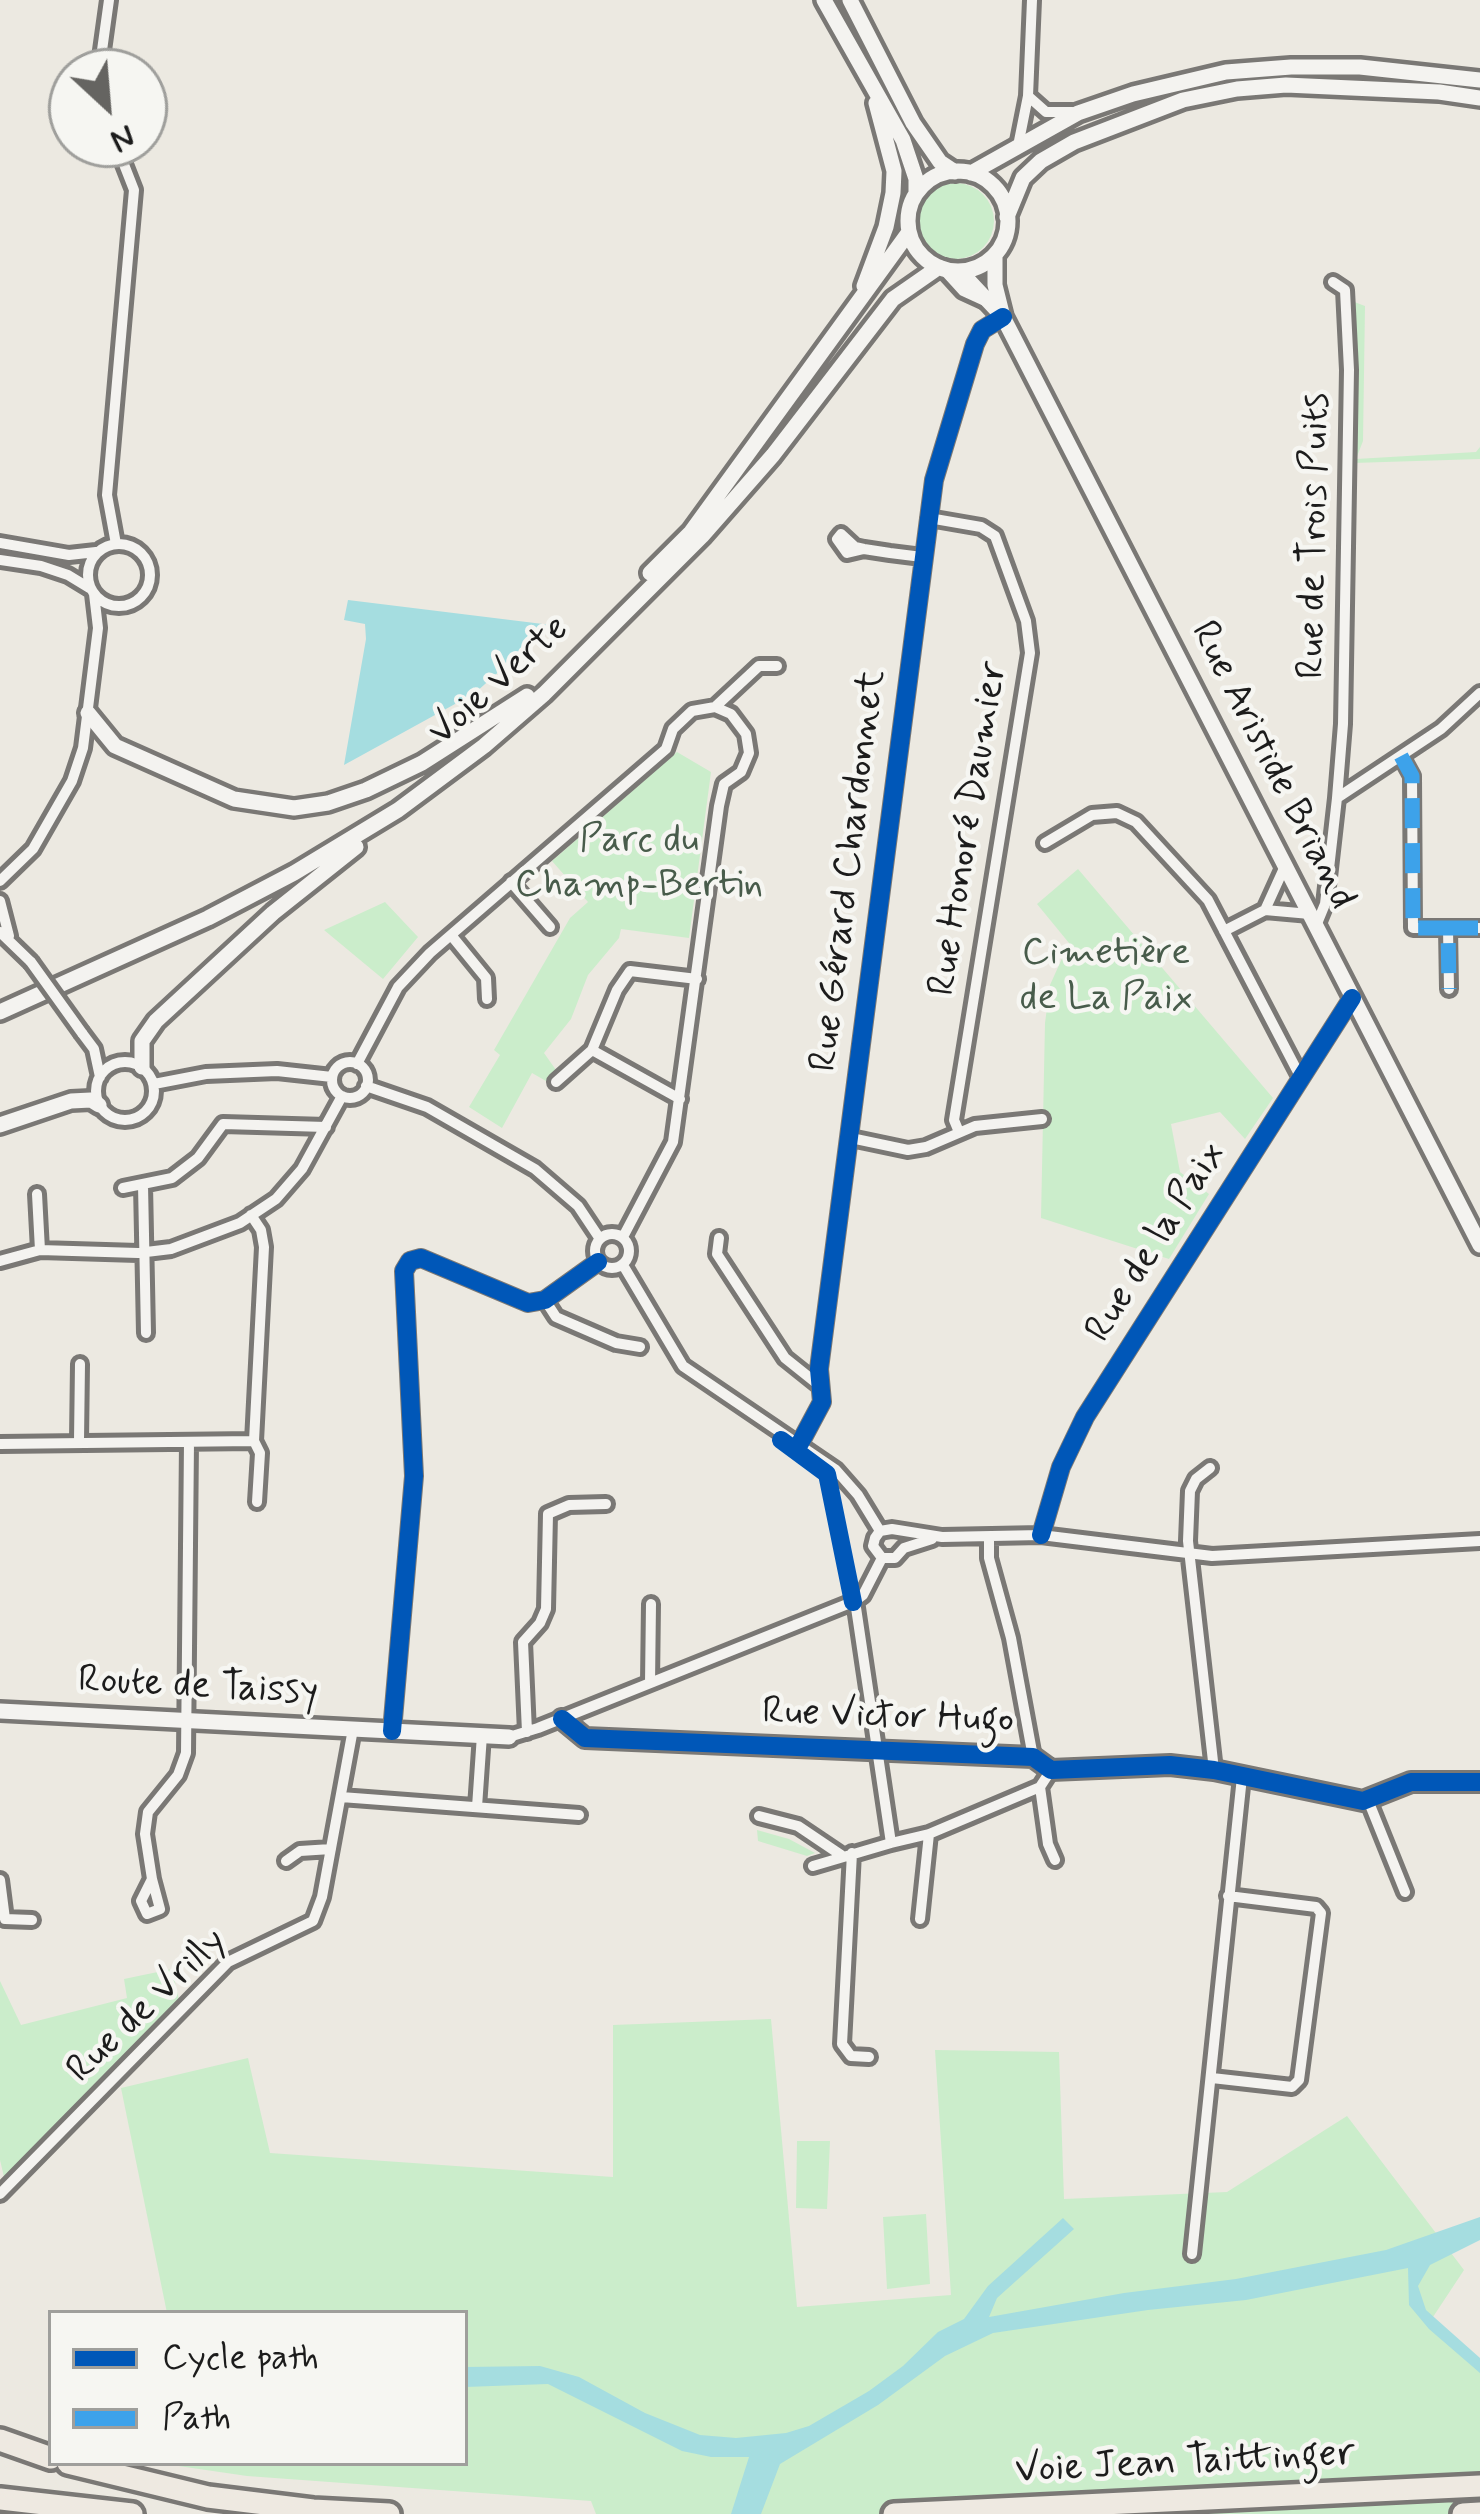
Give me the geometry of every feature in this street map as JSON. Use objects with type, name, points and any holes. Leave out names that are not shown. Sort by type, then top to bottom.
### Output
[{"type":"highway","points":[[0,2440],[48,2457]]},
{"type":"highway","points":[[80,2466],[208,2497],[389,2514]]},
{"type":"highway","name":"Voie Jean Taittinger","points":[[894,2514],[1480,2486]]},
{"type":"highway","points":[[0,2499],[132,2514]]},
{"type":"highway","points":[[1463,2514],[1480,2513]]},
{"type":"main road","points":[[824,0],[903,140],[916,194]]},
{"type":"main road","points":[[850,0],[913,123],[940,162],[996,190],[1007,217]]},
{"type":"main road","points":[[1480,80],[1360,67],[1292,67],[1226,72],[1133,94],[1078,113],[1018,148],[963,172],[940,175],[916,194],[910,206],[909,232],[915,247],[947,269],[985,263],[1003,244],[1007,217],[1023,178],[1041,161],[1074,142],[1183,100],[1286,85],[1480,98]]},
{"type":"main road","points":[[865,293],[864,279],[880,246],[895,170],[875,104],[880,94]]},
{"type":"main road","name":"Voie Verte","points":[[0,1008],[291,868],[406,795],[479,740],[691,532],[909,232]]},
{"type":"main road","name":"Rue Aristide Briand","points":[[995,255],[995,285],[1003,317],[1480,1245]]},
{"type":"main road","name":"Voie Verte","points":[[0,1008],[208,918],[295,873],[398,810],[484,746],[544,694],[669,569],[773,455],[893,298],[947,269]]},
{"type":"main road","name":"Rue Aristide Briand","points":[[947,269],[1003,317]]},
{"type":"main road","points":[[88,713],[115,746],[234,799],[294,808],[366,790],[422,764],[527,696]]},
{"type":"main road","points":[[142,1066],[142,1041],[156,1022],[272,913],[392,821],[398,810]]},
{"type":"main road","points":[[0,1126],[71,1101],[91,1100],[99,1105]]},
{"type":"main road","name":"Route de Taissy","points":[[0,1711],[392,1731]]},
{"type":"main road","name":"Rue Victor Hugo","points":[[562,1719],[585,1738],[1033,1757],[1051,1770],[1171,1765],[1368,1800]]},
{"type":"main road","points":[[392,1731],[508,1737]]},
{"type":"main road","points":[[1368,1800],[1411,1782],[1480,1782]]},
{"type":"street","points":[[102,48],[109,0]]},
{"type":"street","points":[[1018,148],[1028,96],[1032,0]]},
{"type":"street","points":[[1028,96],[1046,112],[1066,113],[1133,94]]},
{"type":"street","points":[[116,544],[107,495],[134,190],[125,168]]},
{"type":"street","name":"Rue de Trois Puits","points":[[1333,282],[1345,290],[1349,370],[1343,724],[1337,798]]},
{"type":"street","name":"Rue Gérard Chardonnet","points":[[799,1445],[822,1402],[819,1365],[934,480],[975,344],[982,330],[1003,317]]},
{"type":"street","name":"Rue Honoré Daumier","points":[[929,518],[981,527],[994,536],[1026,621],[1030,653],[954,1120],[959,1132]]},
{"type":"street","points":[[0,543],[69,555],[116,544],[141,552],[151,575],[145,594],[120,607],[101,601],[54,570],[0,560]]},
{"type":"street","points":[[864,549],[922,557]]},
{"type":"street","points":[[99,551],[90,564],[98,628],[83,748],[62,802],[5,878],[0,915],[5,936],[31,962],[94,1049],[100,1077]]},
{"type":"street","points":[[98,628],[120,607]]},
{"type":"street","points":[[357,1064],[398,987],[451,935],[666,749],[673,729],[692,711],[715,706],[759,666],[777,666]]},
{"type":"street","points":[[1265,910],[1313,920],[1325,904],[1337,798],[1441,729],[1480,694]]},
{"type":"street","points":[[623,1238],[667,1158],[680,1099],[724,784],[741,772],[749,753],[746,734],[731,714],[715,706]]},
{"type":"street","points":[[1401,756],[1412,776],[1413,928],[1480,928]]},
{"type":"street","points":[[1045,843],[1092,815],[1117,813],[1136,822],[1208,900],[1301,1078]]},
{"type":"street","points":[[1224,931],[1265,910],[1285,866]]},
{"type":"street","points":[[511,882],[550,927]]},
{"type":"street","points":[[1448,928],[1449,989]]},
{"type":"street","points":[[451,935],[486,979],[487,999]]},
{"type":"street","points":[[556,1082],[592,1050],[617,989],[631,971],[697,979]]},
{"type":"street","name":"Rue de la Paix","points":[[1041,1535],[1061,1467],[1085,1417],[1352,998]]},
{"type":"street","points":[[94,1049],[119,1062],[142,1066],[154,1084],[149,1109],[134,1119],[110,1117],[99,1105],[96,1086],[100,1077],[119,1062]]},
{"type":"street","points":[[592,1050],[680,1099]]},
{"type":"street","points":[[341,1064],[357,1064],[367,1076],[366,1086],[359,1095],[342,1096],[332,1077],[341,1064]]},
{"type":"street","points":[[154,1084],[206,1074],[277,1071],[332,1077]]},
{"type":"street","points":[[366,1086],[427,1107],[535,1169],[578,1206],[600,1239]]},
{"type":"street","points":[[0,1262],[40,1250],[144,1252],[204,1240],[276,1199],[302,1169],[342,1096]]},
{"type":"street","points":[[851,1138],[908,1150],[975,1126],[1042,1119]]},
{"type":"street","points":[[122,1187],[172,1178],[198,1158],[223,1124],[326,1127]]},
{"type":"street","points":[[142,1185],[146,1334]]},
{"type":"street","points":[[37,1194],[40,1250]]},
{"type":"street","points":[[251,1216],[261,1230],[264,1247],[254,1441],[260,1453],[257,1502]]},
{"type":"street","points":[[614,1234],[623,1238],[629,1251],[623,1265],[613,1269],[598,1262],[595,1252],[600,1239],[614,1234]]},
{"type":"street","points":[[718,1238],[717,1254],[785,1358],[820,1386]]},
{"type":"street","points":[[392,1731],[414,1476],[404,1271],[410,1261],[431,1261],[528,1303],[545,1300],[598,1262]]},
{"type":"street","points":[[623,1265],[683,1366],[836,1470],[880,1532]]},
{"type":"street","points":[[545,1300],[556,1317],[640,1347]]},
{"type":"street","points":[[79,1440],[80,1364]]},
{"type":"street","points":[[0,1444],[254,1441]]},
{"type":"street","points":[[152,1880],[145,1834],[148,1812],[183,1766],[187,1720],[189,1442]]},
{"type":"street","points":[[1210,1468],[1190,1490],[1190,1555],[1214,1770]]},
{"type":"street","points":[[527,1732],[523,1642],[546,1609],[548,1514],[569,1505],[606,1504]]},
{"type":"street","points":[[897,1531],[904,1548]]},
{"type":"street","points":[[880,1532],[942,1537],[1041,1535],[1190,1555],[1480,1541]]},
{"type":"street","points":[[880,1532],[873,1546],[882,1558]]},
{"type":"street","points":[[882,1558],[896,1558],[904,1548],[942,1537]]},
{"type":"street","points":[[989,1537],[988,1558],[1011,1638],[1033,1757]]},
{"type":"street","points":[[508,1737],[856,1601],[882,1558]]},
{"type":"street","points":[[856,1601],[891,1843]]},
{"type":"street","points":[[650,1683],[651,1604]]},
{"type":"street","name":"Rue de Vrilly","points":[[0,2194],[228,1962],[313,1922],[322,1897],[353,1729]]},
{"type":"street","points":[[477,1807],[482,1735]]},
{"type":"street","points":[[814,1866],[929,1834],[1040,1786],[1051,1770]]},
{"type":"street","points":[[1192,2254],[1242,1777]]},
{"type":"street","points":[[1040,1786],[1048,1844],[1055,1860]]},
{"type":"street","points":[[340,1796],[579,1815]]},
{"type":"street","points":[[1368,1800],[1405,1892]]},
{"type":"street","points":[[759,1816],[798,1826],[847,1854]]},
{"type":"street","points":[[920,1918],[929,1834]]},
{"type":"street","points":[[286,1861],[300,1852],[331,1849]]},
{"type":"street","points":[[847,1854],[842,2044],[851,2056],[869,2057]]},
{"type":"street","points":[[0,1880],[5,1919],[32,1920]]},
{"type":"street","points":[[1213,2078],[1292,2086],[1299,2080],[1321,1913],[1316,1906],[1228,1896]]},
{"type":"green space","points":[[956,183],[983,194],[994,221],[983,248],[956,259],[929,248],[918,221],[929,194]]},
{"type":"green space","points":[[1349,300],[1365,306],[1363,441],[1356,459],[1476,452],[1480,447],[1480,459],[1353,463]]},
{"type":"green space","name":"Parc du Champ-Bertin","points":[[677,752],[711,772],[689,938],[621,929],[619,938],[588,975],[571,1019],[544,1053],[556,1070],[546,1081],[532,1073],[502,1128],[469,1107],[500,1055],[494,1050],[570,918],[588,902],[552,861]]},
{"type":"green space","name":"Cimetière de La Paix","points":[[1078,869],[1273,1098],[1245,1139],[1220,1112],[1171,1124],[1180,1172],[1209,1194],[1169,1259],[1041,1218],[1045,1023],[1050,985],[1069,943],[1037,904]]},
{"type":"green space","points":[[385,902],[418,937],[383,979],[324,930]]},
{"type":"green space","points":[[757,1830],[815,1853],[807,1856],[758,1841]]},
{"type":"green space","points":[[172,1969],[179,2000],[5,2181],[0,2160],[0,1981],[21,2025],[127,1998],[124,1979]]},
{"type":"green space","points":[[771,2019],[797,2307],[951,2295],[935,2050],[1059,2052],[1064,2199],[1227,2192],[1347,2116],[1464,2270],[1431,2320],[1480,2363],[1480,2514],[596,2514],[591,2501],[247,2476],[179,2466],[468,2466],[468,2310],[166,2310],[121,2088],[248,2058],[270,2153],[613,2177],[613,2025]]},
{"type":"green space","points":[[797,2141],[830,2141],[827,2209],[796,2208]]},
{"type":"green space","points":[[926,2214],[930,2284],[887,2289],[883,2217]]},
{"type":"water","points":[[348,600],[551,625],[475,693],[344,765],[366,639],[365,624],[344,620]]},
{"type":"water","points":[[1480,2217],[1480,2240],[1430,2265],[1418,2286],[1426,2310],[1480,2358],[1480,2373],[1409,2305],[1408,2268],[1246,2300],[993,2333],[945,2356],[878,2405],[780,2464],[761,2514],[731,2514],[749,2457],[682,2451],[548,2384],[468,2387],[468,2367],[540,2366],[579,2377],[645,2413],[700,2435],[736,2438],[786,2433],[809,2426],[869,2391],[938,2332],[964,2319],[988,2286],[1063,2218],[1074,2229],[997,2298],[989,2317],[1236,2279],[1386,2250]]},
{"type":"marked path","points":[[1401,756],[1412,776],[1413,928],[1448,928],[1449,989]]},
{"type":"marked path","points":[[1448,928],[1480,928]]},
{"type":"cycle path","points":[[799,1445],[822,1402],[819,1369],[934,480],[975,344],[982,330],[1003,317]]},
{"type":"cycle path","points":[[1041,1535],[1061,1467],[1085,1417],[1352,998]]},
{"type":"cycle path","points":[[392,1731],[414,1476],[404,1271],[410,1261],[421,1258],[528,1303],[545,1300],[598,1262]]},
{"type":"cycle path","points":[[781,1440],[827,1474],[853,1602]]},
{"type":"cycle path","points":[[562,1719],[585,1738],[1033,1757],[1051,1770],[1170,1765],[1363,1801],[1411,1782],[1480,1782]]}]
